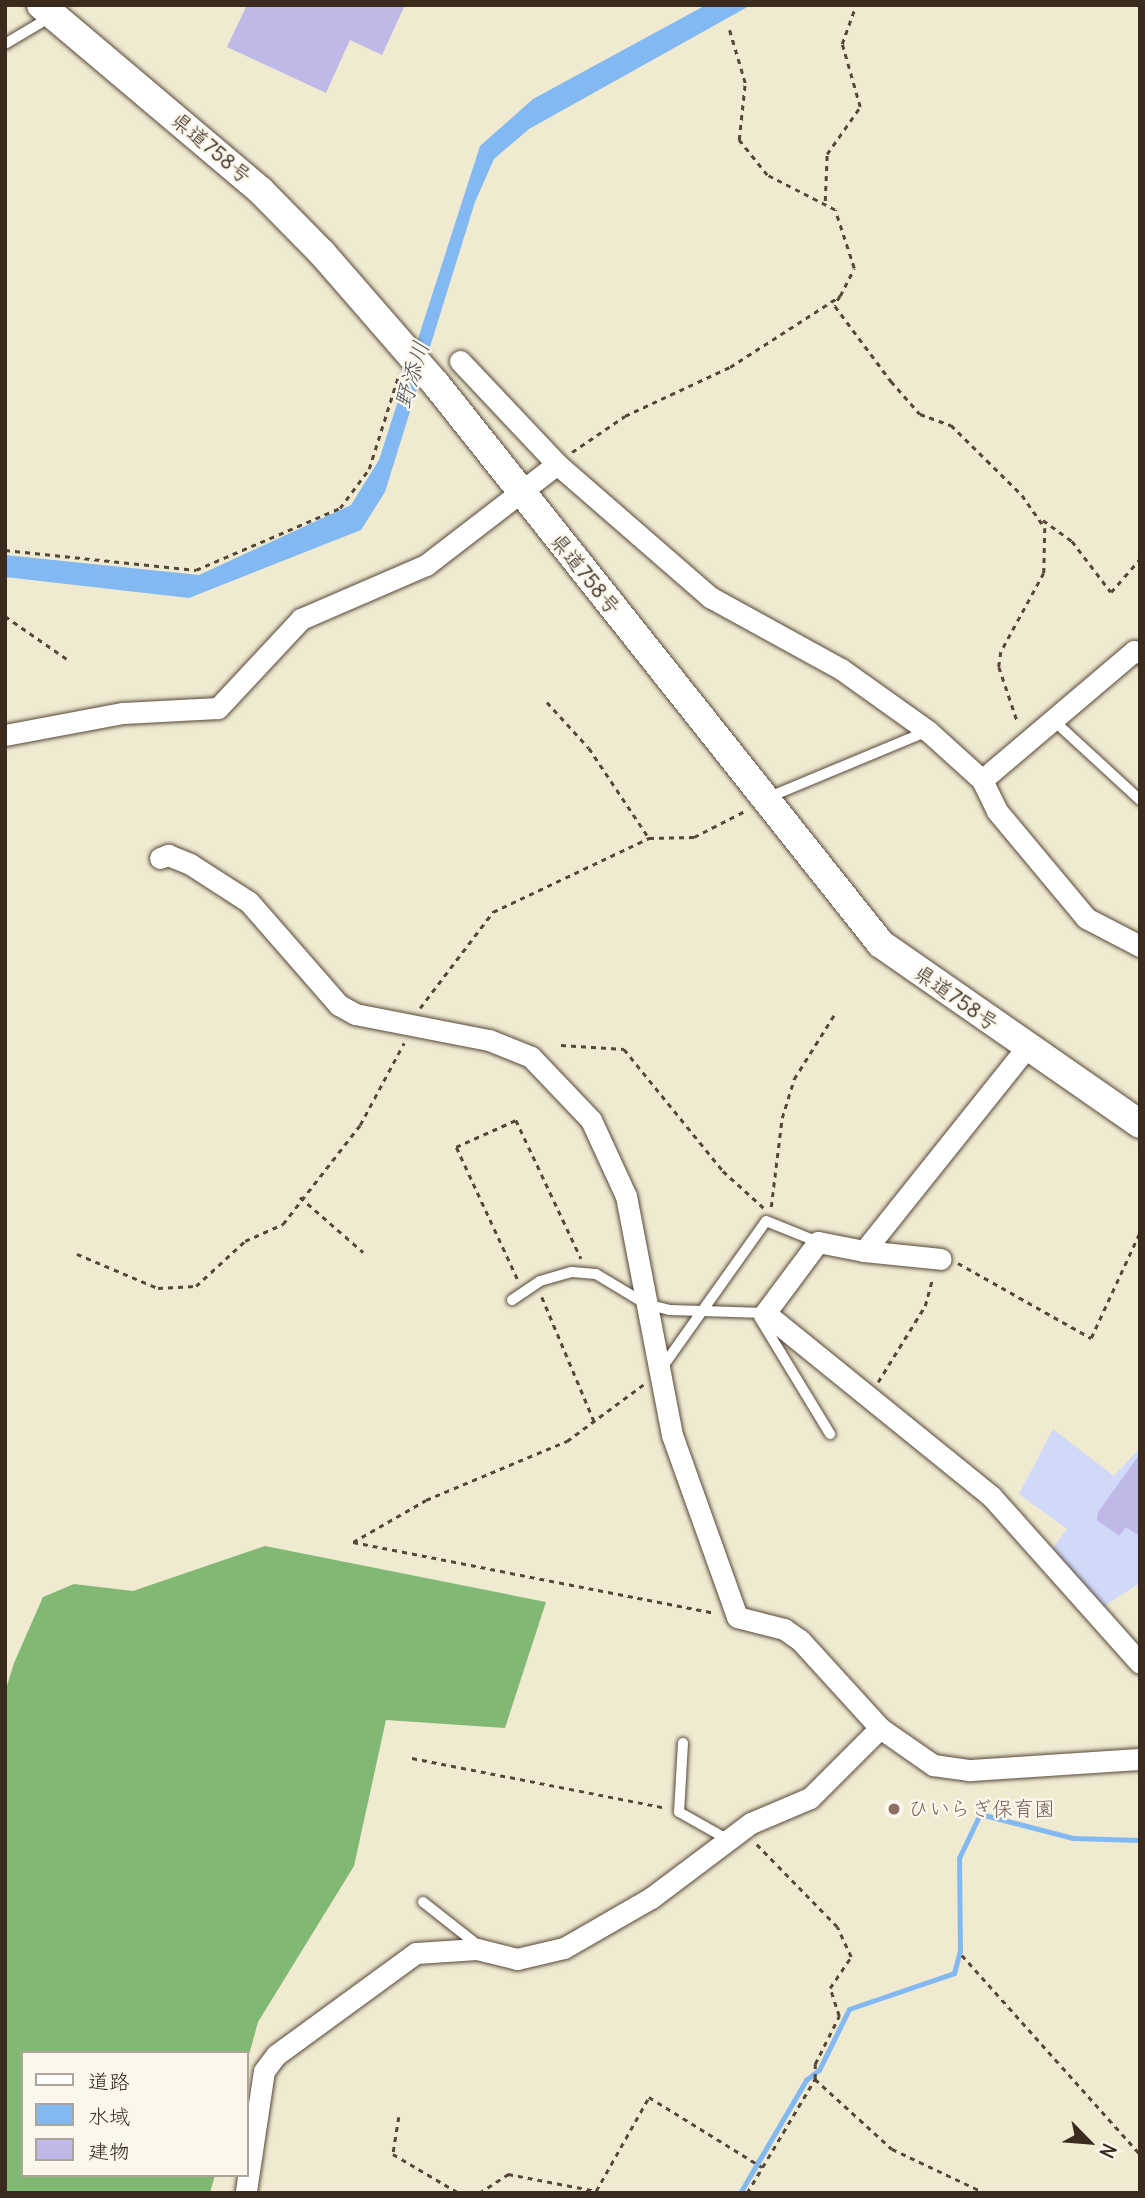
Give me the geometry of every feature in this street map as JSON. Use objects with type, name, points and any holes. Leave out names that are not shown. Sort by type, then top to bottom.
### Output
[{"type":"main road","name":"県道758号","points":[[51,8],[261,191],[403,353],[436,384],[881,944],[1140,1124]]},
{"type":"street","points":[[460,361],[557,464],[710,597],[841,669],[928,731],[982,780],[997,811],[1086,918],[1140,946]]},
{"type":"street","points":[[5,735],[123,713],[218,708],[301,619],[426,565],[557,464]]},
{"type":"street","points":[[982,780],[1019,745],[1134,651],[1140,653]]},
{"type":"street","points":[[160,858],[168,855],[190,864],[249,902],[339,1005],[355,1014],[413,1022],[531,1057],[583,1111],[626,1196],[646,1304],[690,1499],[737,1618],[784,1629],[800,1640],[880,1728],[933,1765],[970,1770],[1140,1759]]},
{"type":"street","points":[[864,1251],[1027,1047]]},
{"type":"street","points":[[938,1259],[864,1251],[818,1242],[761,1314],[868,1394],[992,1497],[1082,1605],[1140,1663]]},
{"type":"street","points":[[248,2175],[259,2085],[276,2055],[416,1952],[485,1951],[517,1959],[564,1948],[651,1898],[734,1835],[810,1798],[880,1728]]},
{"type":"street","points":[[246,2191],[248,2177]]},
{"type":"lane","points":[[5,44],[51,8]]},
{"type":"lane","points":[[1051,719],[1140,800]]},
{"type":"lane","points":[[765,799],[928,731]]},
{"type":"lane","points":[[661,1369],[766,1221],[818,1242]]},
{"type":"lane","points":[[512,1300],[536,1283],[588,1273],[646,1304],[761,1314],[830,1434]]},
{"type":"lane","points":[[683,1743],[679,1812],[734,1835]]},
{"type":"lane","points":[[424,1902],[485,1951]]},
{"type":"path","points":[[825,203],[827,154],[860,107],[842,44],[856,5]]},
{"type":"path","points":[[729,29],[745,83],[739,140],[767,175],[835,210],[854,268],[835,306],[920,414],[951,425],[1041,520],[1072,541],[1111,592],[1140,559]]},
{"type":"path","points":[[557,464],[595,433],[730,367],[840,296]]},
{"type":"path","points":[[5,550],[196,570],[340,508],[369,469],[403,353]]},
{"type":"path","points":[[1019,745],[999,667],[1044,573],[1041,520]]},
{"type":"path","points":[[5,616],[67,659]]},
{"type":"path","points":[[547,702],[589,748],[649,838]]},
{"type":"path","points":[[77,1254],[178,1290],[196,1286],[245,1241],[283,1224],[300,1197],[382,1091],[413,1022],[493,912],[649,838],[694,837],[765,799]]},
{"type":"path","points":[[561,1045],[624,1049],[723,1171],[771,1213],[790,1092],[815,1037],[834,1015]]},
{"type":"path","points":[[523,1292],[456,1147],[516,1120],[588,1273]]},
{"type":"path","points":[[300,1197],[363,1252]]},
{"type":"path","points":[[868,1394],[925,1306],[938,1259],[1017,1292],[1091,1338],[1140,1231]]},
{"type":"path","points":[[536,1283],[595,1423]]},
{"type":"path","points":[[661,1369],[595,1423],[426,1500],[353,1542],[737,1618]]},
{"type":"path","points":[[412,1758],[679,1812]]},
{"type":"path","points":[[734,1835],[804,1889],[850,1948],[830,1988],[839,2016],[815,2064],[815,2079],[747,2193]]},
{"type":"path","points":[[962,1955],[1140,2154]]},
{"type":"path","points":[[815,2079],[892,2149],[985,2193]]},
{"type":"path","points":[[479,2193],[508,2174],[596,2191],[649,2096],[762,2167]]},
{"type":"path","points":[[399,2117],[393,2154],[459,2193]]},
{"type":"shaded area","points":[[1053,1429],[1114,1476],[1140,1448],[1140,1583],[1092,1614],[1046,1557],[1067,1529],[1019,1494]]},
{"type":"green space","points":[[265,1546],[546,1602],[505,1728],[386,1720],[354,1866],[258,2022],[248,2058],[248,2051],[21,2051],[21,2177],[214,2177],[210,2193],[5,2193],[5,1692],[14,1663],[43,1597],[74,1584],[133,1591]]},
{"type":"water","name":"野添川","points":[[706,5],[751,5],[529,129],[494,159],[475,202],[385,492],[361,530],[189,598],[5,577],[5,555],[199,575],[351,505],[379,460],[480,146],[533,99]]},
{"type":"building","points":[[247,5],[405,5],[382,55],[350,40],[326,93],[227,47]]},
{"type":"building","points":[[1140,1454],[1140,1537],[1126,1527],[1119,1536],[1097,1520],[1098,1512]]},
{"type":"waterway","points":[[740,2193],[806,2080],[819,2070],[849,2009],[954,1973],[960,1951],[959,1858],[980,1814],[1073,1838],[1140,1840]]},
{"type":"place","name":"ひいらぎ保育園","points":[[894,1809]]}]
